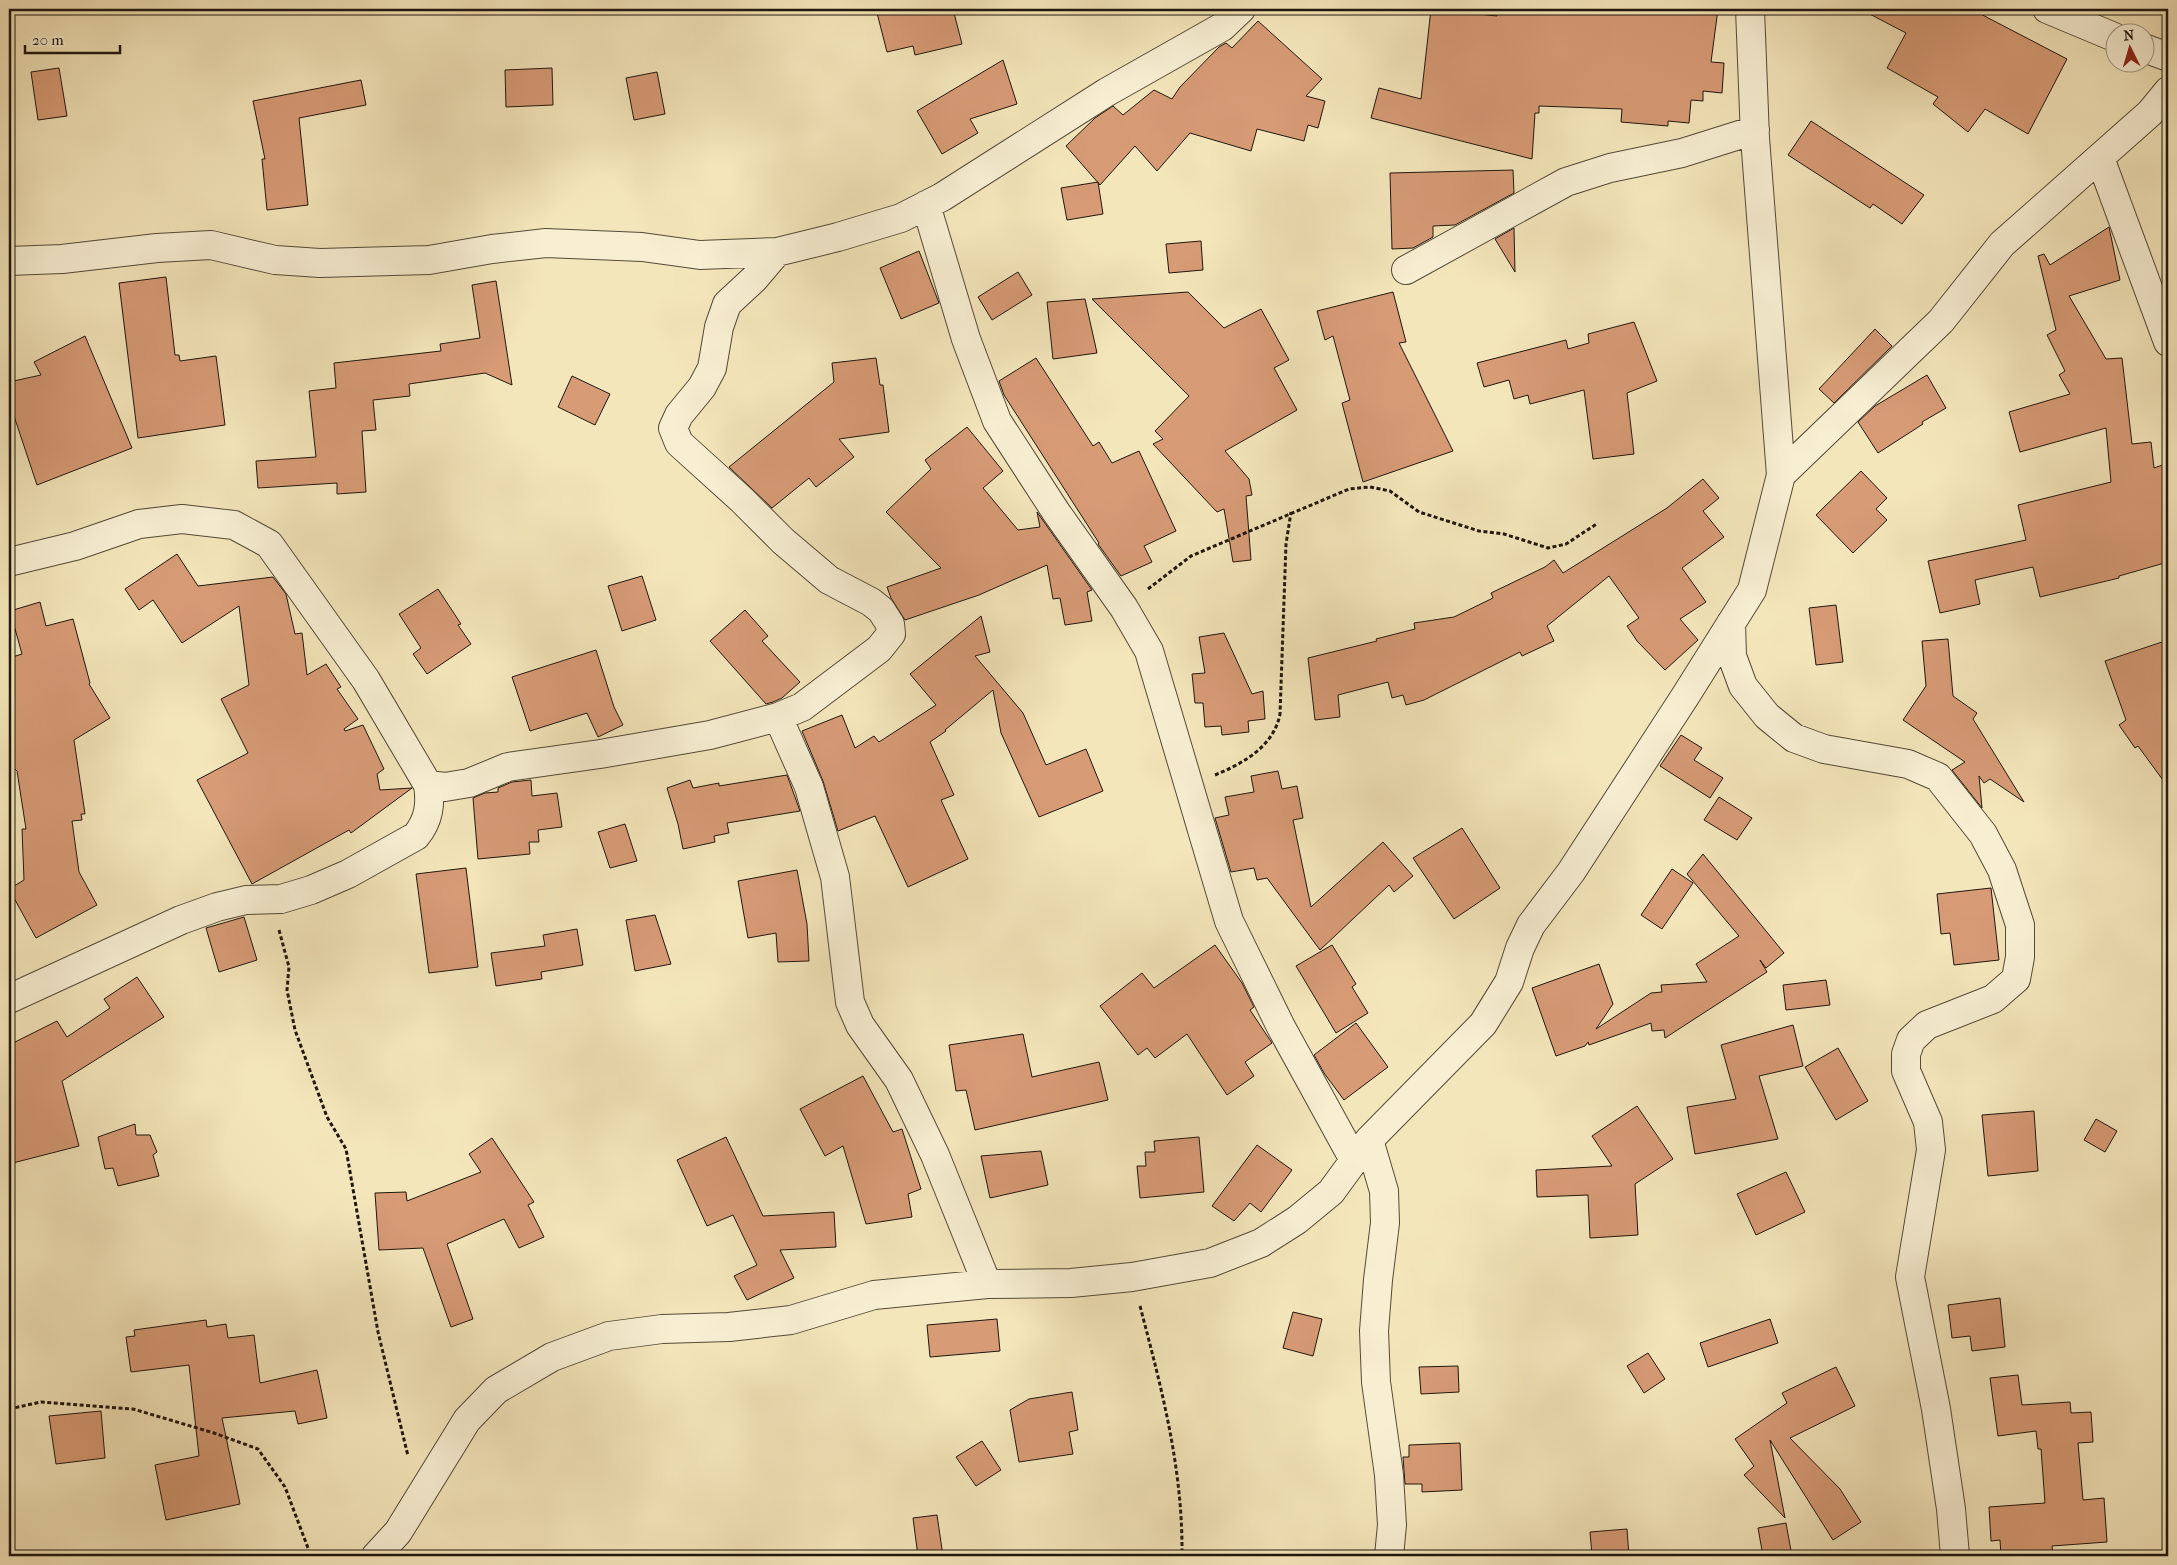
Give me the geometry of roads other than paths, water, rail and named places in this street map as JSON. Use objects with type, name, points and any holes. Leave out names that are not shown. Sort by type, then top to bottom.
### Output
[{"type":"street","points":[[9,262],[62,259],[157,248],[211,245],[275,260],[320,263],[429,260],[492,249],[546,243],[642,247],[700,255],[777,252],[838,237],[901,218],[942,197],[1107,92],[1222,27],[1241,9]]},
{"type":"street","points":[[376,1556],[398,1532],[467,1420],[496,1390],[552,1357],[609,1336],[662,1329],[729,1327],[791,1320],[874,1295],[987,1284],[1070,1283],[1132,1277],[1210,1263],[1261,1243],[1298,1220],[1331,1192],[1361,1150],[1483,1024],[1508,982],[1520,948],[1531,925],[1571,872],[1752,590],[1781,475],[1755,130],[1750,9]]},
{"type":"street","points":[[2047,9],[2104,33]]},
{"type":"street","points":[[2154,52],[2168,57]]},
{"type":"street","points":[[1781,475],[1941,321],[2002,244],[2150,113],[2168,92]]},
{"type":"street","points":[[1406,270],[1566,182],[1610,168],[1682,154],[1755,130]]},
{"type":"street","points":[[2100,158],[2168,342]]},
{"type":"street","points":[[926,205],[966,339],[997,421],[1056,512],[1124,608],[1149,651],[1229,921],[1281,1027],[1361,1150],[1384,1191],[1386,1223],[1378,1280],[1374,1331],[1376,1382],[1390,1475],[1392,1525],[1389,1556]]},
{"type":"street","points":[[428,785],[445,788],[469,783],[508,767],[600,754],[710,735],[778,717],[802,707],[879,649],[891,634],[890,624],[881,610],[829,580],[783,541],[742,500],[679,443],[673,428],[679,415],[702,387],[712,368],[719,327],[727,304],[754,279],[777,252]]},
{"type":"street","points":[[9,562],[75,546],[139,524],[182,518],[234,525],[269,544],[366,680],[428,785],[430,801],[428,816],[423,828],[416,836],[341,877],[311,890],[281,899],[246,900],[190,917],[9,999]]},
{"type":"street","points":[[1731,623],[1732,656],[1743,686],[1767,716],[1794,738],[1824,749],[1908,764],[1938,777],[1983,834],[2002,870],[2020,925],[2020,957],[2016,980],[1993,1000],[1927,1025],[1912,1040],[1906,1054],[1906,1071],[1928,1122],[1931,1150],[1910,1277],[1936,1409],[1951,1509],[1955,1556]]},
{"type":"street","points":[[778,717],[809,787],[835,877],[850,1002],[860,1025],[903,1088],[935,1155],[987,1284]]}]
